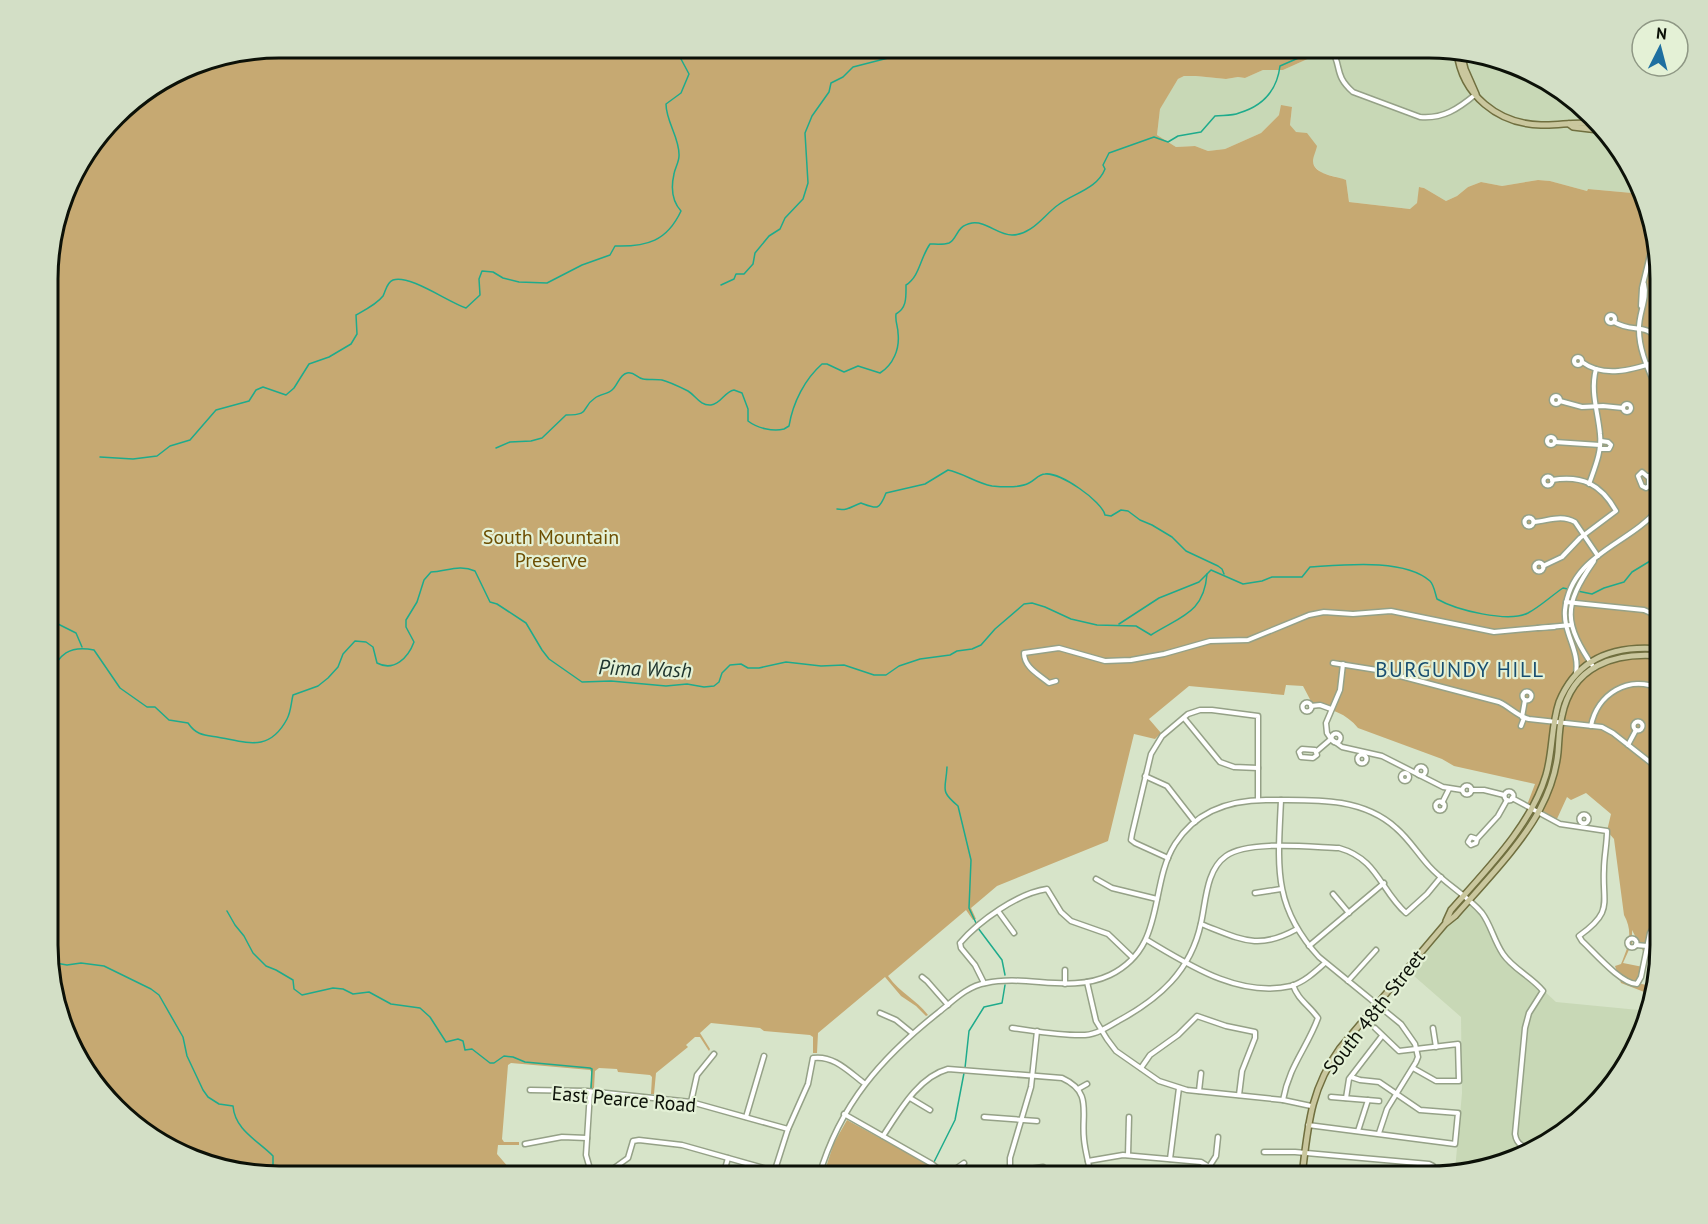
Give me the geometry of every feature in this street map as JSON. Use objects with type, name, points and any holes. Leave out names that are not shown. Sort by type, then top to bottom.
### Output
[{"type":"main road","points":[[1459,60],[1468,87],[1494,110],[1513,120],[1541,125],[1585,123]]},
{"type":"main road","points":[[1463,61],[1476,94]]},
{"type":"main road","points":[[1569,124],[1573,127],[1591,129]]},
{"type":"main road","points":[[1590,667],[1607,654],[1622,649],[1650,648]]},
{"type":"main road","points":[[1590,667],[1623,656],[1650,656]]},
{"type":"main road","name":"South 48th Street","points":[[1536,809],[1549,762],[1562,694],[1576,674],[1590,667]]},
{"type":"main road","name":"South 48th Street","points":[[1303,1166],[1311,1106],[1321,1078],[1333,1058],[1445,924],[1451,910],[1466,898],[1548,792],[1557,763],[1557,722],[1569,696],[1590,667]]},
{"type":"street","points":[[1334,58],[1337,71],[1345,85],[1353,92],[1420,117],[1430,118],[1447,114],[1456,110],[1476,94]]},
{"type":"street","points":[[1649,262],[1642,288],[1639,329],[1641,346],[1650,373]]},
{"type":"street","points":[[1614,322],[1650,332]]},
{"type":"street","points":[[1582,362],[1596,369],[1608,371],[1626,370],[1650,364]]},
{"type":"street","points":[[1589,484],[1600,445],[1594,406],[1593,386],[1596,369]]},
{"type":"street","points":[[1560,401],[1582,407],[1623,408]]},
{"type":"street","points":[[1556,442],[1600,445]]},
{"type":"street","points":[[1543,566],[1562,557],[1572,544],[1616,511],[1601,490],[1589,484],[1572,478],[1552,480]]},
{"type":"street","points":[[1573,593],[1573,583],[1584,566],[1650,516]]},
{"type":"street","points":[[1533,522],[1566,518],[1575,522],[1598,556]]},
{"type":"street","points":[[1576,674],[1577,658],[1568,635],[1569,602],[1598,556]]},
{"type":"street","points":[[1569,602],[1644,610],[1650,613]]},
{"type":"street","points":[[1056,681],[1049,683],[1029,667],[1025,662],[1024,652],[1059,648],[1105,661],[1131,660],[1210,642],[1248,640],[1309,615],[1324,612],[1353,614],[1391,611],[1494,632],[1548,629],[1568,625]]},
{"type":"street","points":[[1568,625],[1590,667]]},
{"type":"street","points":[[1568,635],[1590,667]]},
{"type":"street","points":[[1333,663],[1377,670],[1498,702],[1511,707],[1523,718],[1608,730],[1650,763]]},
{"type":"street","points":[[1343,664],[1340,690],[1326,723],[1327,732],[1332,740],[1342,747],[1382,756],[1408,771],[1449,789],[1462,790],[1468,786],[1471,790],[1504,795],[1536,809],[1560,824],[1583,825],[1607,831],[1603,871],[1605,907],[1599,917],[1579,936],[1610,969],[1635,985],[1641,977],[1650,933]]},
{"type":"street","points":[[1591,726],[1593,714],[1598,705],[1615,690],[1638,684],[1650,687]]},
{"type":"street","points":[[1521,726],[1525,700]]},
{"type":"street","points":[[1311,706],[1320,705],[1331,709]]},
{"type":"street","points":[[1168,858],[1131,840],[1156,743],[1188,714],[1206,710],[1258,716],[1258,800]]},
{"type":"street","points":[[1184,718],[1220,762],[1234,767],[1258,768]]},
{"type":"street","points":[[1628,745],[1636,730]]},
{"type":"street","points":[[1317,751],[1303,749],[1299,754],[1303,758],[1315,758],[1317,751],[1332,740]]},
{"type":"street","points":[[1146,776],[1167,786],[1195,822]]},
{"type":"street","points":[[1442,803],[1449,789]]},
{"type":"street","points":[[1477,839],[1498,816],[1510,799],[1511,792],[1504,795]]},
{"type":"street","points":[[822,1166],[844,1114],[864,1083],[886,1057],[912,1033],[963,992],[984,983],[1005,981],[1065,984],[1087,982],[1110,975],[1132,957],[1147,940],[1168,858],[1182,834],[1195,822],[1225,804],[1258,800],[1312,800],[1346,804],[1357,806],[1384,818],[1404,835],[1431,869],[1466,898],[1487,921],[1504,956],[1543,991],[1529,1013],[1525,1028],[1515,1134],[1517,1142],[1521,1145]]},
{"type":"street","points":[[1281,800],[1278,867],[1286,908],[1309,946],[1325,963],[1401,1024],[1413,1038],[1417,1049],[1418,1057],[1384,1116],[1379,1133]]},
{"type":"street","points":[[1012,1028],[1086,1035],[1101,1030],[1142,1008],[1170,985],[1185,963],[1197,939],[1212,875],[1224,857],[1235,850],[1254,846],[1347,850],[1363,859],[1406,913],[1427,894],[1441,877]]},
{"type":"street","points":[[1096,879],[1112,888],[1157,899]]},
{"type":"street","points":[[1309,946],[1384,883]]},
{"type":"street","points":[[984,983],[975,965],[960,948],[960,943],[976,928],[1013,901],[1047,889],[1061,912],[1071,921],[1108,934],[1132,957]]},
{"type":"street","points":[[1255,893],[1281,889]]},
{"type":"street","points":[[1333,894],[1349,913]]},
{"type":"street","points":[[998,911],[1014,933]]},
{"type":"street","points":[[1201,924],[1243,940],[1263,942],[1282,938],[1297,928]]},
{"type":"street","points":[[1147,940],[1185,963],[1213,976],[1251,987],[1273,988],[1293,985],[1311,975],[1325,963]]},
{"type":"street","points":[[1636,945],[1647,946]]},
{"type":"street","points":[[1348,981],[1376,950]]},
{"type":"street","points":[[1065,970],[1065,984]]},
{"type":"street","points":[[922,977],[948,1005]]},
{"type":"street","points":[[1087,982],[1093,1011],[1101,1030],[1116,1051],[1159,1080],[1179,1088],[1283,1100],[1311,1106]]},
{"type":"street","points":[[1283,1100],[1286,1083],[1294,1063],[1318,1018],[1311,1007],[1296,996],[1293,985]]},
{"type":"street","points":[[880,1013],[896,1020],[912,1033]]},
{"type":"street","points":[[1140,1068],[1150,1055],[1178,1035],[1197,1016],[1255,1032],[1242,1071],[1239,1095]]},
{"type":"street","points":[[1375,1028],[1399,1051],[1458,1044],[1459,1081],[1436,1081],[1413,1068]]},
{"type":"street","points":[[1433,1028],[1436,1047]]},
{"type":"street","points":[[1010,1166],[1010,1158],[1032,1075],[1037,1031]]},
{"type":"street","points":[[1346,1098],[1347,1084],[1351,1077],[1382,1036]]},
{"type":"street","points":[[691,1102],[697,1075],[714,1054]]},
{"type":"street","points":[[746,1117],[764,1056]]},
{"type":"street","points":[[775,1166],[788,1129],[808,1084],[813,1058],[836,1061],[864,1083]]},
{"type":"street","points":[[883,1136],[910,1098],[938,1072],[948,1069],[1062,1078],[1078,1089],[1084,1107],[1083,1138],[1089,1166]]},
{"type":"street","points":[[1199,1091],[1201,1074]]},
{"type":"street","points":[[1308,1125],[1455,1144],[1458,1113],[1420,1110],[1379,1082],[1351,1077]]},
{"type":"street","points":[[1078,1089],[1087,1084]]},
{"type":"street","points":[[1170,1159],[1179,1088]]},
{"type":"street","name":"East Pearce Road","points":[[530,1090],[591,1092],[691,1102],[788,1129]]},
{"type":"street","points":[[589,1166],[586,1155],[586,1137],[591,1092]]},
{"type":"street","points":[[1331,1097],[1379,1101]]},
{"type":"street","points":[[910,1098],[930,1110]]},
{"type":"street","points":[[1358,1131],[1368,1100]]},
{"type":"street","points":[[844,1114],[934,1166]]},
{"type":"street","points":[[1128,1155],[1130,1116]]},
{"type":"street","points":[[984,1117],[1037,1120]]},
{"type":"street","points":[[525,1144],[562,1137],[586,1137]]},
{"type":"street","points":[[1210,1166],[1216,1156],[1218,1137]]},
{"type":"street","points":[[617,1166],[628,1158],[633,1141],[682,1145],[752,1166]]},
{"type":"street","points":[[1264,1152],[1305,1153],[1431,1166]]},
{"type":"street","points":[[1088,1161],[1114,1155],[1128,1155],[1201,1162],[1207,1166]]},
{"type":"street","points":[[726,1166],[728,1158]]},
{"type":"street","points":[[959,1166],[964,1162]]},
{"type":"shaded area","points":[[1310,58],[1428,58],[1457,60],[1499,70],[1539,88],[1585,123],[1604,145],[1632,193],[1588,189],[1587,191],[1538,180],[1502,186],[1481,182],[1468,187],[1446,201],[1420,187],[1417,203],[1411,209],[1349,202],[1346,180],[1322,173],[1315,167],[1290,125],[1292,107],[1279,115],[1261,133],[1225,149],[1208,151],[1195,146],[1176,147],[1157,135],[1160,108],[1178,79],[1184,76],[1245,78],[1263,70],[1283,70]]},
{"type":"shaded area","points":[[1465,898],[1484,916],[1502,952],[1556,1002],[1639,1010],[1620,1055],[1595,1090],[1574,1111],[1539,1136],[1513,1149],[1456,1164],[1462,1093],[1461,1017],[1406,969]]},
{"type":"green space","name":"South Mountain Preserve","points":[[280,58],[1310,58],[1283,70],[1263,70],[1245,78],[1184,76],[1178,79],[1160,109],[1157,135],[1176,147],[1195,146],[1208,151],[1225,149],[1261,133],[1279,115],[1281,105],[1292,107],[1290,125],[1296,132],[1307,133],[1317,146],[1313,159],[1314,166],[1321,172],[1346,180],[1349,202],[1410,209],[1417,203],[1419,187],[1446,201],[1468,187],[1481,182],[1502,186],[1538,180],[1587,191],[1588,189],[1632,193],[1648,251],[1650,280],[1650,944],[1649,962],[1632,930],[1632,943],[1623,963],[1643,967],[1638,983],[1645,985],[1644,992],[1621,983],[1615,966],[1621,964],[1628,946],[1629,928],[1624,915],[1614,839],[1607,831],[1611,814],[1586,793],[1571,800],[1567,797],[1556,821],[1527,805],[1535,784],[1454,766],[1442,759],[1358,728],[1338,712],[1313,705],[1303,686],[1286,685],[1284,695],[1189,686],[1149,719],[1161,733],[1155,739],[1134,734],[1108,841],[997,886],[971,908],[976,919],[973,920],[966,910],[888,976],[928,1015],[926,1016],[901,996],[885,977],[818,1033],[817,1053],[813,1053],[813,1037],[810,1035],[711,1023],[700,1033],[709,1051],[700,1037],[695,1037],[686,1045],[688,1047],[656,1073],[654,1094],[651,1094],[652,1077],[650,1075],[599,1068],[595,1071],[594,1088],[590,1088],[592,1073],[590,1070],[511,1063],[508,1065],[502,1139],[504,1142],[519,1142],[519,1145],[498,1145],[497,1154],[507,1166],[280,1166],[251,1164],[209,1154],[169,1136],[123,1101],[88,1055],[70,1015],[60,973],[58,944],[59,265],[66,223],[81,182],[104,145],[134,113],[169,88],[195,75],[251,60]]},
{"type":"green space","points":[[847,1120],[931,1166],[826,1166],[834,1143]]},
{"type":"waterway","points":[[100,457],[133,459],[157,456],[170,446],[190,440],[216,410],[249,401],[256,390],[263,387],[286,395],[294,388],[309,364],[329,357],[351,344],[357,334],[356,315],[380,299],[393,280],[409,281],[466,308],[480,295],[479,279],[482,271],[493,272],[503,278],[519,282],[547,283],[582,265],[610,255],[615,246],[637,245],[662,236],[681,211],[674,198],[673,189],[679,149],[666,104],[681,93],[689,74],[681,58]]},
{"type":"waterway","points":[[721,285],[734,279],[736,274],[744,274],[753,264],[755,253],[769,236],[780,229],[785,218],[803,199],[808,183],[805,133],[812,116],[829,92],[831,83],[843,77],[853,67],[888,58]]},
{"type":"waterway","points":[[496,448],[510,442],[542,438],[566,415],[583,412],[597,397],[614,388],[624,374],[629,373],[643,379],[672,383],[707,405],[717,403],[734,390],[742,393],[748,409],[748,421],[765,429],[784,429],[789,426],[793,408],[805,384],[822,364],[844,372],[858,366],[880,373],[889,366],[898,345],[896,314],[904,305],[906,285],[917,272],[930,244],[949,243],[963,227],[972,223],[982,224],[1012,235],[1026,232],[1058,205],[1097,181],[1105,169],[1103,165],[1109,153],[1154,137],[1168,142],[1178,136],[1201,132],[1215,116],[1233,115],[1248,110],[1262,101],[1272,90],[1280,66],[1298,58]]},
{"type":"waterway","points":[[837,509],[847,509],[861,503],[877,507],[886,493],[925,484],[948,470],[986,485],[1001,487],[1021,486],[1041,475],[1052,475],[1080,488],[1096,502],[1105,515],[1111,516],[1121,510],[1128,511],[1172,537],[1186,551],[1218,566],[1224,574]]},
{"type":"waterway","name":"Pima Wash","points":[[1119,624],[1159,598],[1199,582],[1211,570],[1243,584],[1272,577],[1302,577],[1310,567],[1356,564],[1389,566],[1419,574],[1430,581],[1437,599],[1446,603],[1482,614],[1508,617],[1528,613],[1563,588],[1592,594],[1624,582],[1632,572],[1650,561]]},
{"type":"waterway","name":"Pima Wash","points":[[58,661],[72,650],[94,650],[120,688],[147,707],[155,707],[169,720],[188,723],[194,730],[204,735],[256,743],[273,737],[280,730],[288,716],[293,695],[318,686],[328,678],[338,667],[343,654],[355,641],[366,642],[373,647],[377,663],[389,666],[400,662],[414,642],[406,627],[406,620],[417,602],[424,580],[431,572],[459,568],[475,571],[490,602],[526,623],[549,659],[582,682],[611,681],[666,686],[687,684],[704,687],[714,686],[719,682],[722,673],[730,665],[741,664],[748,668],[786,662],[821,666],[844,665],[874,675],[886,675],[899,666],[920,659],[950,655],[981,645],[995,629],[1024,604],[1032,603],[1071,619],[1097,625],[1136,626],[1151,635],[1181,618],[1196,605],[1205,587],[1207,574]]},
{"type":"waterway","points":[[58,624],[76,633],[82,647]]},
{"type":"waterway","points":[[947,767],[946,793],[958,806],[971,860],[969,908],[976,923]]},
{"type":"waterway","points":[[227,911],[253,953],[266,966],[293,980],[294,989],[302,995],[333,988],[343,989],[353,994],[369,992],[391,1004],[420,1008],[430,1017],[446,1042],[458,1039],[463,1041],[465,1050],[472,1049],[490,1063],[504,1056],[525,1062],[590,1068],[592,1069],[591,1089]]},
{"type":"waterway","points":[[978,928],[1002,960],[1005,975]]},
{"type":"waterway","points":[[59,964],[104,966],[159,995],[183,1037],[187,1056],[203,1090],[208,1097],[219,1104],[233,1106],[242,1128],[273,1156],[273,1166]]},
{"type":"waterway","points":[[965,1068],[969,1031],[984,1007],[1002,1003],[1005,985]]},
{"type":"waterway","points":[[932,1166],[955,1120],[964,1073]]},
{"type":"district","name":"BURGUNDY HILL","points":[[1460,670]]}]
